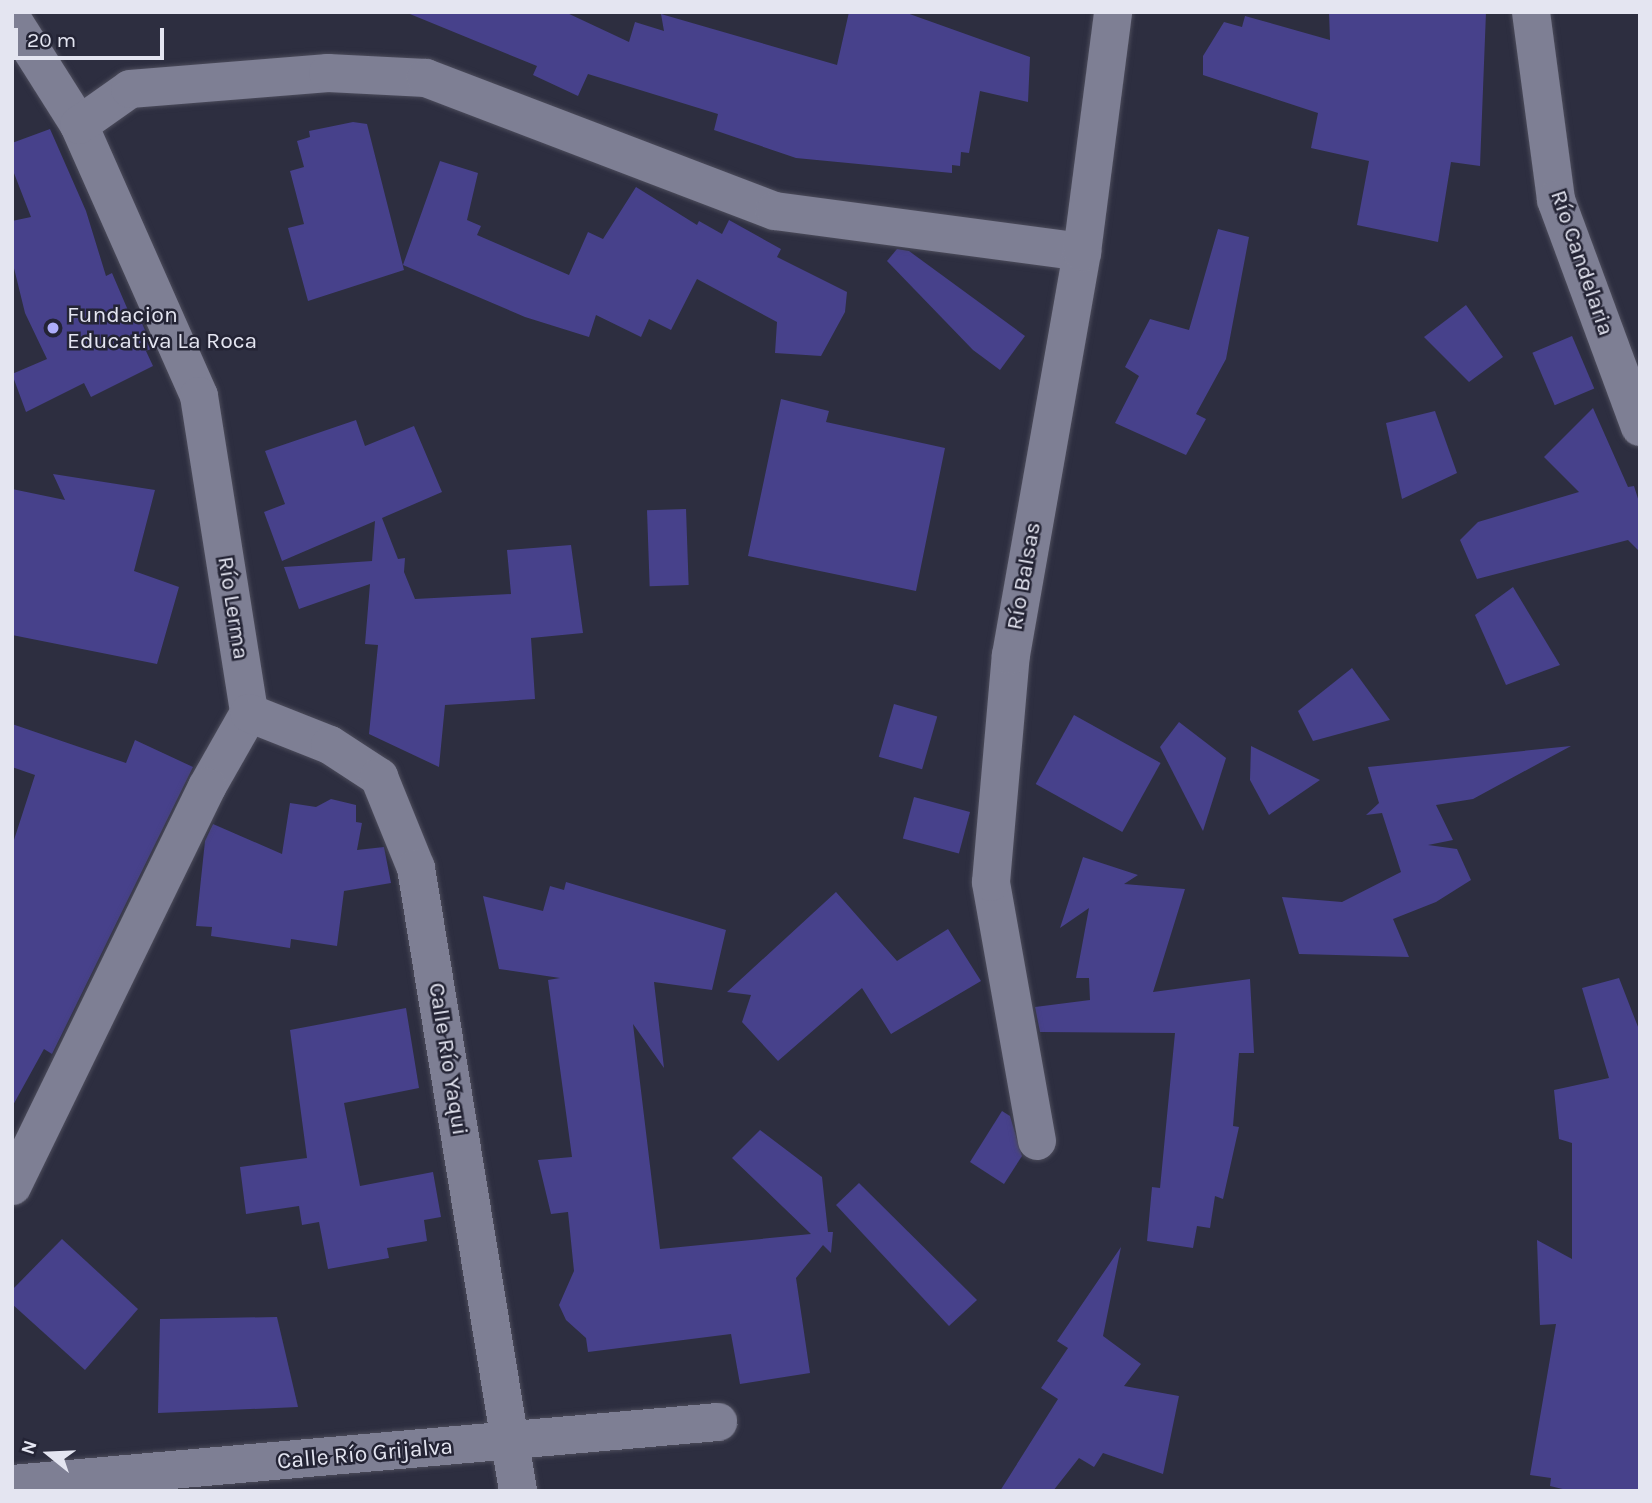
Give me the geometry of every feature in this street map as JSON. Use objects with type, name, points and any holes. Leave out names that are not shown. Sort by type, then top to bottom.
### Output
[{"type":"street","name":"Río Balsas","points":[[1037,1141],[991,882],[1011,655],[1082,251],[1113,12]]},
{"type":"street","name":"Río Candelaria","points":[[1531,12],[1556,200],[1640,427]]},
{"type":"street","name":"Río Lerma","points":[[12,19],[79,125],[199,396],[249,713]]},
{"type":"street","points":[[79,125],[130,89],[328,73],[426,78],[775,211],[1082,251]]},
{"type":"street","points":[[12,1186],[207,787],[249,713]]},
{"type":"street","name":"Calle Río Yaqui","points":[[249,713],[330,745],[379,777],[416,868],[518,1491]]},
{"type":"street","name":"Calle Río Grijalva","points":[[12,1485],[718,1422]]},
{"type":"building","points":[[405,12],[565,12],[629,42],[635,22],[664,31],[661,14],[837,65],[849,12],[904,12],[1030,57],[1028,102],[980,91],[969,153],[961,152],[960,166],[952,165],[952,173],[796,158],[714,130],[718,114],[588,74],[578,96],[533,75],[537,66]]},
{"type":"building","points":[[1329,12],[1486,12],[1480,166],[1451,162],[1438,242],[1357,225],[1369,161],[1311,148],[1318,113],[1203,75],[1203,56],[1224,22],[1242,27],[1245,16],[1330,40]]},
{"type":"building","points":[[353,122],[367,124],[404,270],[308,301],[288,228],[304,224],[290,171],[304,167],[297,141],[310,137],[309,131]]},
{"type":"building","points":[[50,129],[86,211],[106,276],[112,273],[133,322],[140,319],[153,348],[146,351],[153,366],[91,397],[84,383],[26,412],[12,374],[47,359],[25,313],[12,260],[12,221],[31,217],[12,168],[12,143]]},
{"type":"building","points":[[440,161],[478,173],[467,220],[481,226],[477,235],[569,275],[588,232],[603,239],[636,187],[697,225],[699,221],[722,234],[729,220],[781,249],[777,257],[847,292],[845,312],[821,356],[775,353],[777,322],[697,279],[671,330],[649,319],[641,337],[596,315],[589,337],[525,317],[403,265]]},
{"type":"building","points":[[1218,229],[1249,237],[1226,359],[1196,414],[1206,419],[1186,455],[1115,423],[1139,376],[1125,367],[1150,319],[1189,330]]},
{"type":"building","points":[[897,249],[909,251],[1025,336],[1000,370],[973,350],[887,261]]},
{"type":"building","points":[[1466,305],[1503,357],[1469,382],[1424,337]]},
{"type":"building","points":[[1572,336],[1594,388],[1555,405],[1532,353]]},
{"type":"building","points":[[781,399],[829,411],[826,422],[945,448],[916,591],[748,556]]},
{"type":"building","points":[[1593,408],[1628,487],[1634,486],[1640,505],[1640,552],[1628,540],[1477,579],[1460,540],[1478,522],[1579,492],[1544,457]]},
{"type":"building","points":[[1435,411],[1457,473],[1402,499],[1386,423]]},
{"type":"building","points":[[356,420],[365,446],[414,426],[442,492],[382,518],[398,559],[405,558],[404,572],[415,599],[511,594],[507,550],[571,545],[583,633],[531,638],[535,699],[445,705],[439,767],[369,734],[378,645],[365,644],[370,584],[299,609],[284,567],[372,561],[375,521],[282,561],[264,512],[285,504],[265,451]]},
{"type":"building","points":[[53,474],[155,490],[134,571],[179,587],[157,664],[12,635],[12,489],[65,500]]},
{"type":"building","points":[[686,509],[689,585],[650,586],[647,510]]},
{"type":"building","points":[[1513,587],[1560,665],[1506,685],[1475,615]]},
{"type":"building","points":[[1352,668],[1390,720],[1313,741],[1298,711]]},
{"type":"building","points":[[894,704],[937,716],[922,769],[879,757]]},
{"type":"building","points":[[1074,715],[1161,763],[1122,832],[1036,784]]},
{"type":"building","points":[[1179,722],[1226,758],[1203,831],[1160,747]]},
{"type":"building","points":[[12,724],[126,763],[135,740],[193,767],[52,1054],[44,1049],[12,1107],[12,846],[35,775],[12,767]]},
{"type":"building","points":[[1251,746],[1320,780],[1269,815],[1250,780]]},
{"type":"building","points":[[1571,746],[1473,799],[1436,805],[1453,840],[1428,845],[1457,849],[1471,880],[1436,902],[1393,919],[1409,957],[1299,954],[1282,897],[1342,902],[1401,872],[1382,813],[1366,815],[1379,803],[1368,767]]},
{"type":"building","points":[[914,797],[970,812],[959,854],[903,839]]},
{"type":"building","points":[[331,799],[356,805],[356,822],[362,823],[357,850],[384,847],[391,883],[344,891],[337,946],[291,939],[290,948],[211,936],[212,927],[196,926],[205,841],[213,824],[282,854],[290,803],[316,807]]},
{"type":"building","points":[[1083,857],[1138,875],[1124,884],[1185,889],[1153,992],[1250,979],[1254,1053],[1239,1053],[1233,1126],[1239,1127],[1223,1199],[1215,1196],[1210,1228],[1197,1226],[1193,1248],[1147,1241],[1152,1187],[1160,1188],[1175,1033],[1040,1032],[1035,1007],[1090,1000],[1089,978],[1076,978],[1089,908],[1060,928]]},
{"type":"building","points":[[566,882],[726,930],[712,990],[654,982],[664,1068],[633,1024],[660,1249],[811,1234],[732,1158],[760,1130],[822,1177],[828,1232],[833,1232],[831,1253],[823,1245],[796,1278],[810,1373],[740,1384],[731,1334],[588,1352],[586,1338],[566,1320],[559,1305],[574,1271],[568,1212],[551,1214],[538,1160],[572,1157],[548,980],[560,978],[499,969],[483,896],[543,911],[550,886],[564,890]]},
{"type":"building","points":[[836,892],[897,961],[948,929],[981,981],[891,1034],[862,988],[778,1061],[742,1022],[751,995],[727,992]]},
{"type":"building","points":[[1619,978],[1640,1032],[1640,1491],[1571,1491],[1550,1486],[1551,1478],[1530,1475],[1556,1324],[1540,1325],[1537,1240],[1572,1259],[1572,1143],[1559,1139],[1554,1090],[1609,1078],[1582,988]]},
{"type":"building","points":[[406,1008],[419,1088],[344,1103],[360,1186],[433,1172],[441,1217],[424,1220],[427,1241],[387,1248],[389,1258],[328,1269],[319,1222],[302,1225],[299,1206],[246,1214],[240,1167],[307,1158],[290,1030]]},
{"type":"building","points":[[1002,1111],[1010,1116],[1022,1156],[1004,1184],[970,1162]]},
{"type":"building","points":[[859,1183],[977,1300],[949,1326],[836,1205]]},
{"type":"building","points":[[62,1239],[138,1309],[85,1370],[12,1304],[12,1290]]},
{"type":"building","points":[[1121,1247],[1103,1336],[1141,1364],[1124,1386],[1179,1396],[1163,1474],[1103,1453],[1094,1467],[1079,1458],[1053,1491],[1000,1491],[1058,1399],[1041,1388],[1068,1348],[1057,1341]]},
{"type":"building","points":[[277,1317],[298,1407],[158,1413],[160,1319]]},
{"type":"place","name":"Fundacion Educativa La Roca","points":[[53,328]]}]
